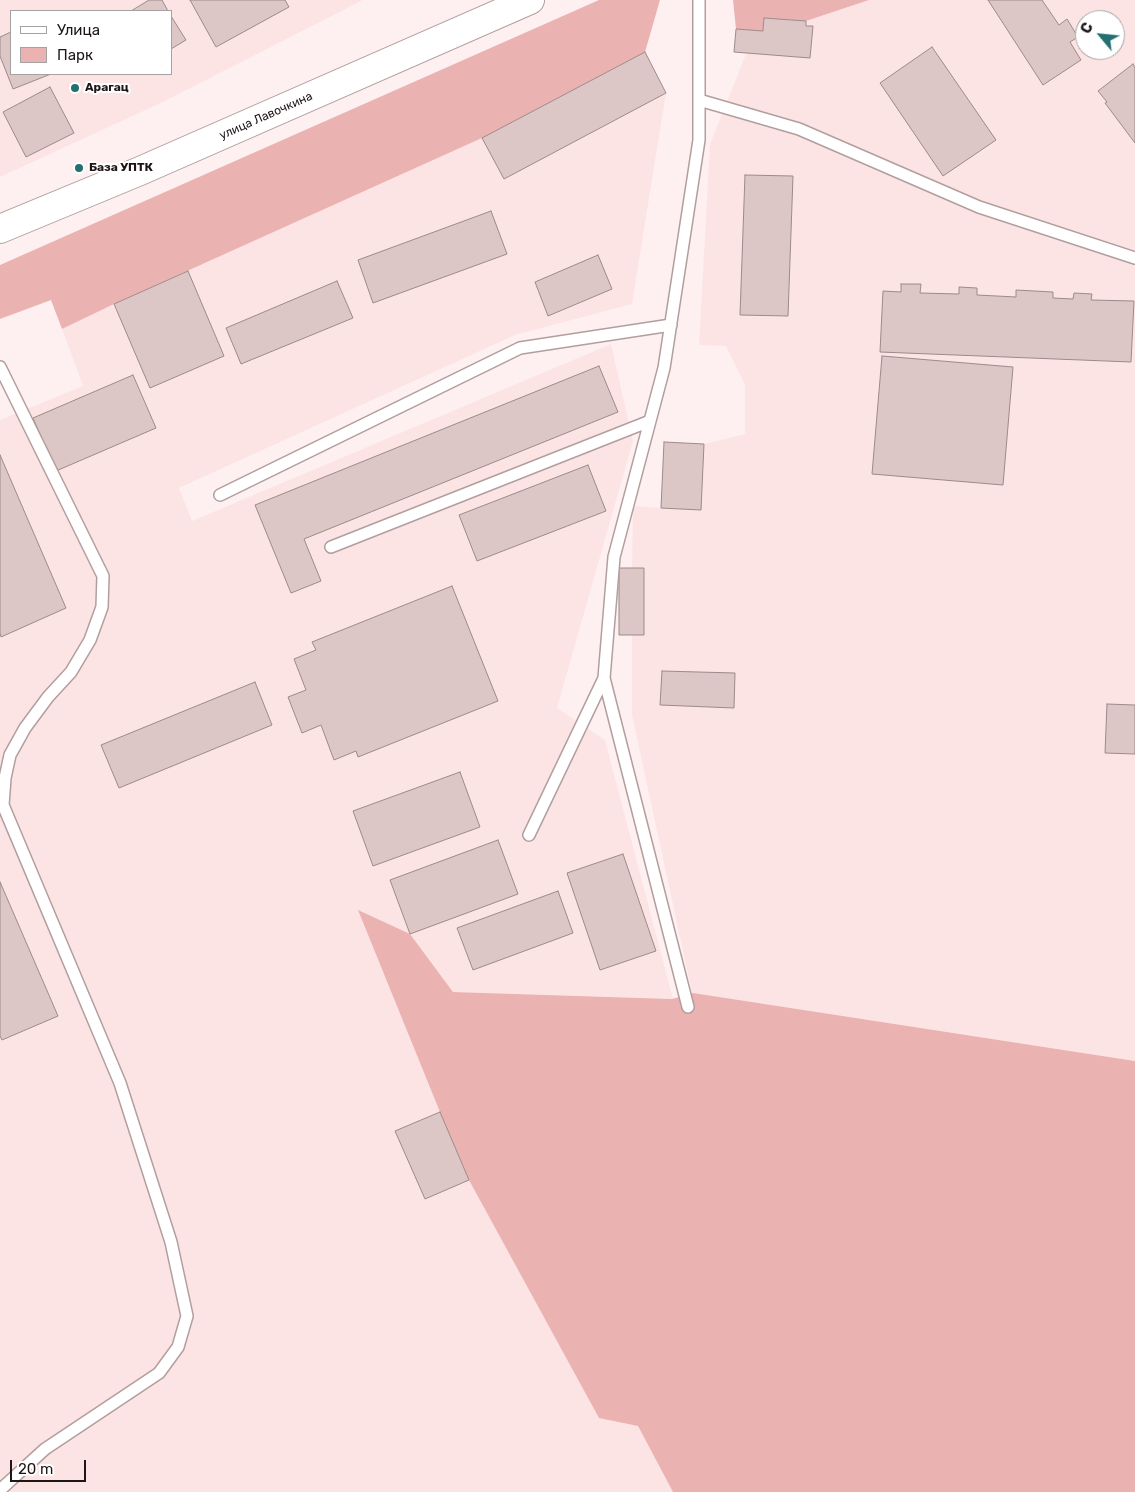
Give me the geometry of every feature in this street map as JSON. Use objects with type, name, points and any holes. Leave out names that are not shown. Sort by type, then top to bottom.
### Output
[{"type":"main road","name":"улица Лавочкина","points":[[0,229],[150,167],[530,0]]},
{"type":"lane","points":[[688,1006],[604,678],[614,557],[664,368],[699,140],[699,0]]},
{"type":"lane","points":[[699,100],[799,129],[979,207],[1135,258]]},
{"type":"lane","points":[[220,495],[520,348],[671,325]]},
{"type":"lane","points":[[0,367],[103,576],[102,607],[90,640],[70,672],[25,728],[10,755],[5,778],[3,805],[120,1083],[171,1242],[187,1316],[178,1347],[159,1373],[45,1448],[0,1490]]},
{"type":"lane","points":[[331,546],[650,421]]},
{"type":"lane","points":[[529,836],[604,678]]},
{"type":"shaded area","points":[[0,0],[363,0],[163,102],[0,177]]},
{"type":"shaded area","points":[[869,0],[1135,0],[1135,1061],[692,993],[632,715],[632,635],[619,635],[619,568],[632,568],[633,506],[661,508],[664,442],[704,444],[745,434],[745,385],[726,346],[699,345],[710,144],[746,54],[734,52],[736,29],[763,31],[764,18],[806,21]]},
{"type":"shaded area","points":[[645,52],[666,93],[632,304],[515,335],[179,488],[192,521],[611,344],[633,441],[557,708],[605,740],[673,999],[453,992],[410,934],[638,1426],[673,1492],[0,1492],[0,420],[83,386],[62,329],[482,138]]},
{"type":"green space","points":[[599,0],[660,0],[645,52],[482,138],[62,329],[51,300],[0,319],[0,265]]},
{"type":"green space","points":[[733,0],[869,0],[806,21],[764,18],[763,31],[736,29]]},
{"type":"green space","points":[[358,910],[410,934],[453,992],[672,999],[693,993],[1135,1061],[1135,1492],[673,1492],[638,1426],[599,1418],[469,1180]]},
{"type":"building","points":[[149,0],[162,0],[167,10],[133,10]]},
{"type":"building","points":[[190,0],[285,0],[289,7],[216,47]]},
{"type":"building","points":[[988,0],[1042,0],[1059,25],[1067,19],[1075,32],[1075,39],[1070,42],[1075,50],[1075,60],[1081,60],[1043,85]]},
{"type":"building","points":[[172,18],[186,40],[172,48]]},
{"type":"building","points":[[764,18],[806,21],[806,26],[813,26],[810,58],[734,52],[736,29],[763,31]]},
{"type":"building","points":[[10,32],[10,75],[48,75],[13,89],[0,56],[0,37]]},
{"type":"building","points":[[932,47],[996,140],[943,176],[880,83]]},
{"type":"building","points":[[645,52],[666,93],[504,179],[482,138]]},
{"type":"building","points":[[1133,64],[1135,68],[1135,143],[1098,91]]},
{"type":"building","points":[[50,87],[74,133],[26,157],[3,112]]},
{"type":"building","points":[[745,175],[793,176],[788,316],[740,315]]},
{"type":"building","points":[[491,211],[507,254],[373,303],[358,260]]},
{"type":"building","points":[[598,255],[612,289],[548,316],[535,282]]},
{"type":"building","points":[[188,271],[224,356],[150,388],[114,304]]},
{"type":"building","points":[[337,281],[353,318],[241,364],[226,328]]},
{"type":"building","points":[[901,284],[921,284],[920,293],[959,294],[959,287],[977,288],[977,295],[1016,297],[1016,290],[1053,292],[1053,298],[1073,299],[1074,293],[1092,294],[1091,300],[1134,301],[1131,362],[880,352],[883,291],[901,292]]},
{"type":"building","points":[[882,356],[1013,367],[1003,485],[872,474]]},
{"type":"building","points":[[599,366],[618,412],[304,539],[321,581],[291,593],[255,505]]},
{"type":"building","points":[[133,375],[156,428],[56,471],[33,418]]},
{"type":"building","points":[[664,442],[704,444],[701,510],[661,508]]},
{"type":"building","points":[[0,455],[66,608],[1,637],[0,633]]},
{"type":"building","points":[[588,465],[606,511],[477,561],[459,515]]},
{"type":"building","points":[[619,568],[644,568],[644,635],[619,635]]},
{"type":"building","points":[[452,586],[498,701],[358,757],[356,751],[334,760],[321,725],[302,733],[288,697],[306,690],[294,659],[316,650],[312,642]]},
{"type":"building","points":[[662,671],[735,673],[734,708],[660,705]]},
{"type":"building","points":[[255,682],[272,725],[119,788],[101,745]]},
{"type":"building","points":[[1107,704],[1135,705],[1135,754],[1105,753]]},
{"type":"building","points":[[460,772],[480,827],[373,866],[353,811]]},
{"type":"building","points":[[498,840],[518,894],[410,934],[390,880]]},
{"type":"building","points":[[623,854],[656,951],[600,970],[567,873]]},
{"type":"building","points":[[0,882],[58,1016],[2,1040],[0,1036]]},
{"type":"building","points":[[558,891],[573,933],[473,970],[457,928]]},
{"type":"building","points":[[440,1112],[469,1180],[425,1199],[395,1131]]},
{"type":"place","name":"Арагац","points":[[75,88]]},
{"type":"place","name":"База УПТК","points":[[79,168]]}]
